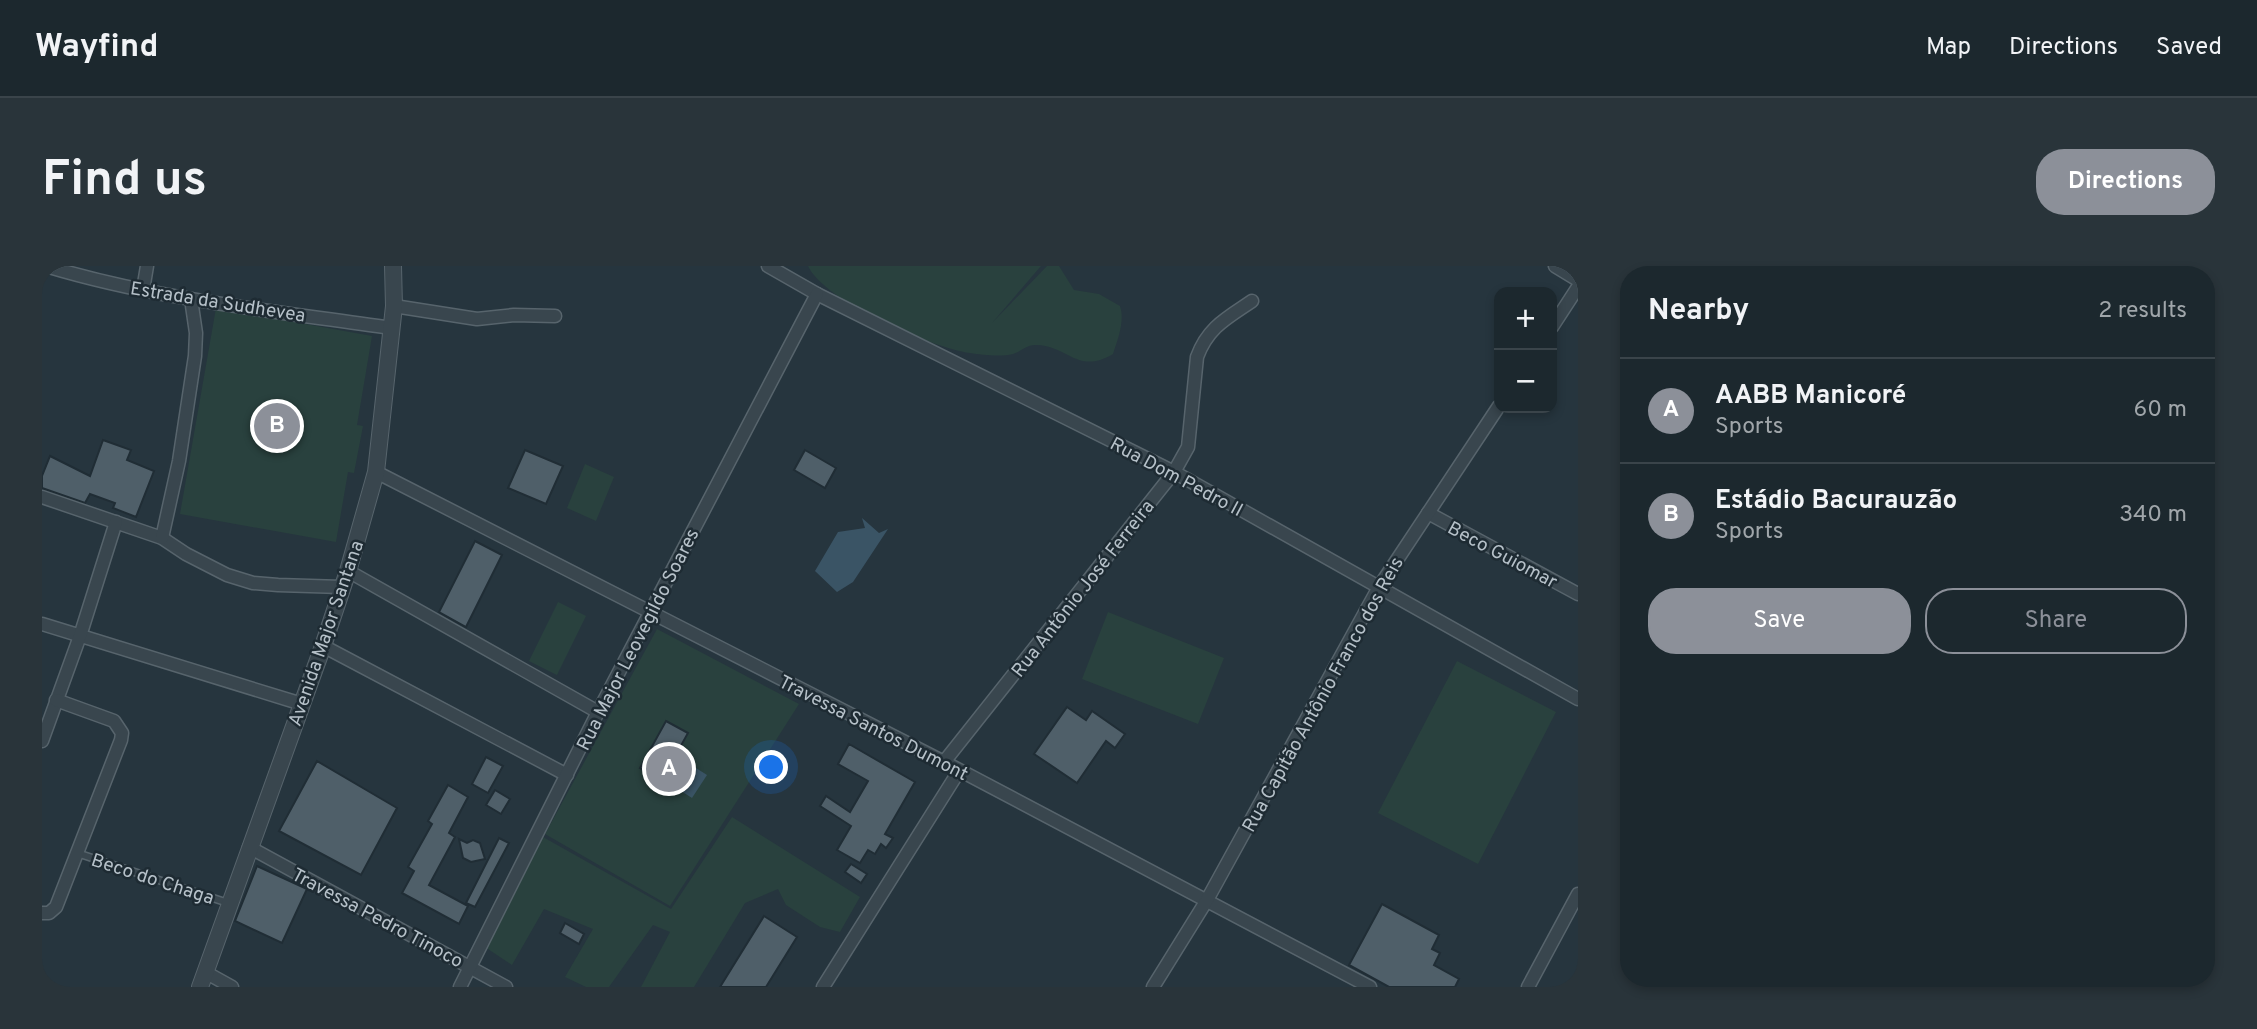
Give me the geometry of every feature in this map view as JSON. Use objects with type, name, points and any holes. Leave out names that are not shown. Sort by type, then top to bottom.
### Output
[{"type":"street","name":"Estrada da Sudhevea","points":[[46,266],[87,278],[191,299],[391,328]]},
{"type":"street","points":[[143,290],[147,266]]},
{"type":"street","name":"Avenida Major Santana","points":[[203,980],[323,646],[376,472],[394,306],[393,266]]},
{"type":"street","points":[[1555,266],[1578,280]]},
{"type":"street","name":"Rua Dom Pedro II","points":[[774,268],[817,293],[1174,472],[1578,699]]},
{"type":"street","points":[[1557,320],[1578,288]]},
{"type":"street","name":"Rua Major Leovegildo Soares","points":[[460,987],[598,712],[817,293]]},
{"type":"street","points":[[162,538],[179,461],[195,356],[196,333],[191,299]]},
{"type":"street","name":"Rua Antônio José Ferreira","points":[[944,762],[1174,472],[1188,447],[1197,357],[1201,345],[1216,326],[1252,301]]},
{"type":"street","points":[[394,306],[477,318],[555,316]]},
{"type":"street","name":"Rua Capitão Antônio Franco dos Reis","points":[[1153,987],[1207,901],[1379,587],[1494,413]]},
{"type":"street","name":"Travessa Santos Dumont","points":[[376,472],[944,762],[1370,987]]},
{"type":"street","points":[[42,497],[162,538],[186,554],[228,575],[253,583],[345,579],[598,712]]},
{"type":"street","name":"Beco Guiomar","points":[[1428,513],[1578,594]]},
{"type":"street","points":[[42,741],[80,636],[116,522]]},
{"type":"street","points":[[42,624],[302,704]]},
{"type":"street","points":[[323,646],[567,775]]},
{"type":"street","points":[[42,913],[49,913],[56,907],[122,733],[114,721],[56,700]]},
{"type":"street","points":[[823,987],[959,771]]},
{"type":"street","name":"Travessa Pedro Tinoco","points":[[249,847],[506,987]]},
{"type":"street","points":[[1528,987],[1578,894]]},
{"type":"street","points":[[203,980],[232,987]]},
{"type":"lane","name":"Beco do Chaga","points":[[76,853],[229,904]]},
{"type":"green space","points":[[808,266],[1041,266],[992,323],[1047,266],[1059,266],[1074,290],[1099,294],[1120,306],[1120,330],[1113,354],[1091,362],[1037,345],[1008,355],[970,353],[906,333],[856,308],[818,280]]},
{"type":"green space","points":[[216,308],[372,336],[357,425],[363,426],[354,473],[348,472],[336,542],[180,514]]},
{"type":"green space","points":[[585,464],[614,477],[596,521],[567,508]]},
{"type":"green space","points":[[558,602],[586,616],[557,675],[529,661]]},
{"type":"green space","points":[[1108,612],[1224,658],[1198,724],[1082,679]]},
{"type":"green space","points":[[657,629],[799,704],[670,906],[545,834]]},
{"type":"green space","points":[[1457,661],[1556,712],[1478,864],[1378,813]]},
{"type":"green space","points":[[732,817],[860,897],[840,932],[820,927],[786,905],[778,889],[745,903],[694,987],[641,987],[670,932],[653,925],[609,987],[586,987],[565,977],[593,929],[544,909],[512,965],[485,947],[543,837],[671,909]]},
{"type":"water","points":[[862,518],[879,533],[888,529],[853,582],[837,592],[815,571],[838,532],[865,528]]},
{"type":"water","points":[[696,768],[707,775],[692,798],[681,791]]},
{"type":"building","points":[[103,440],[131,450],[127,460],[154,471],[136,517],[113,508],[115,503],[90,494],[85,503],[42,488],[42,476],[50,456],[90,476]]},
{"type":"building","points":[[525,450],[563,466],[546,504],[508,488]]},
{"type":"building","points":[[805,450],[836,468],[825,488],[794,470]]},
{"type":"building","points":[[475,541],[502,555],[466,627],[439,612]]},
{"type":"building","points":[[1067,707],[1086,720],[1092,711],[1125,734],[1115,748],[1106,741],[1077,783],[1034,754]]},
{"type":"building","points":[[666,721],[688,733],[662,780],[640,768]]},
{"type":"building","points":[[849,744],[915,782],[885,834],[893,838],[886,848],[881,844],[875,854],[868,850],[860,863],[837,850],[851,826],[820,806],[826,796],[850,812],[868,781],[838,764]]},
{"type":"building","points":[[486,757],[503,766],[488,793],[472,784]]},
{"type":"building","points":[[317,761],[397,808],[361,875],[279,831]]},
{"type":"building","points":[[448,785],[468,797],[449,833],[455,837],[429,885],[468,906],[459,924],[402,893],[414,871],[408,867],[432,824],[428,821]]},
{"type":"building","points":[[495,790],[510,799],[501,814],[486,805]]},
{"type":"building","points":[[499,838],[509,843],[475,907],[466,903]]},
{"type":"building","points":[[459,839],[467,843],[473,840],[480,843],[485,859],[471,862],[463,858]]},
{"type":"building","points":[[851,864],[867,874],[861,883],[845,872]]},
{"type":"building","points":[[257,866],[307,889],[282,943],[235,921]]},
{"type":"building","points":[[1382,904],[1439,935],[1432,949],[1440,953],[1434,965],[1459,979],[1455,987],[1389,987],[1349,965]]},
{"type":"building","points":[[764,916],[797,937],[766,987],[720,987]]},
{"type":"building","points":[[565,923],[584,934],[579,944],[560,933]]},
{"type":"place","name":"Estádio Bacurauzão","points":[[277,426]]},
{"type":"place","name":"AABB Manicoré","points":[[669,769]]}]
